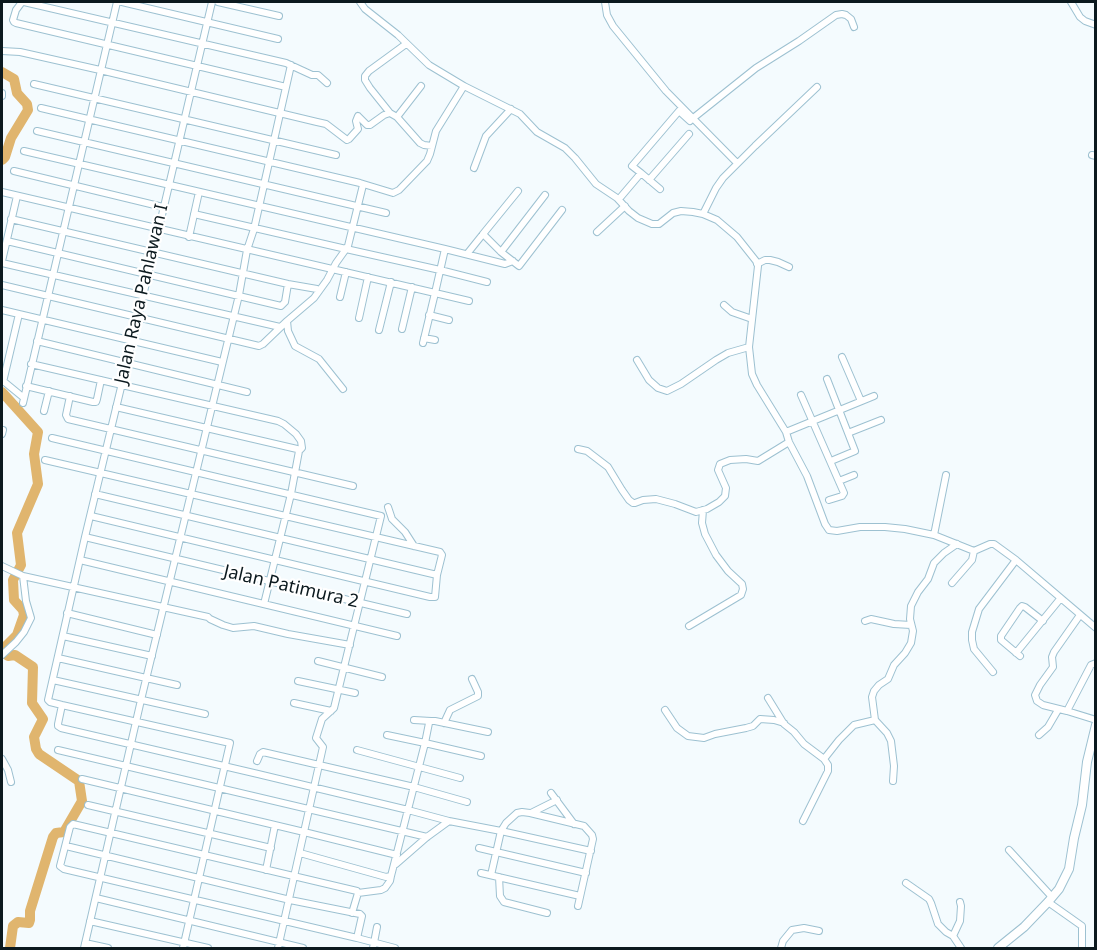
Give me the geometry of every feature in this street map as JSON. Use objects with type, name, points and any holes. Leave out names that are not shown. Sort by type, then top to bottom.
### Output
[{"type":"street","points":[[286,87],[14,22],[16,10],[23,2],[112,22],[286,63],[312,75],[318,75],[327,83]]},
{"type":"street","points":[[19,314],[2,381],[23,400],[117,2]]},
{"type":"street","points":[[122,2],[278,39]]},
{"type":"street","name":"Jalan Raya Pahlawan I","points":[[62,705],[48,700],[60,658],[73,587],[212,2]]},
{"type":"street","points":[[218,2],[279,16]]},
{"type":"street","points":[[360,2],[398,35],[424,62],[464,86],[524,116],[537,132],[565,148],[596,184],[619,199],[638,218],[651,224],[661,223],[670,215],[681,211],[703,214],[725,225],[737,237],[757,264],[757,286],[749,347],[754,379],[786,432],[829,530],[885,527],[917,531],[934,535],[974,551],[994,544],[1095,628]]},
{"type":"street","points":[[605,2],[607,15],[613,26],[691,120]]},
{"type":"street","points":[[1071,2],[1080,17],[1095,25]]},
{"type":"street","points":[[691,120],[756,68],[836,15],[846,15],[854,27]]},
{"type":"street","points":[[406,44],[369,71],[365,80],[390,113],[397,117],[420,143],[432,146]]},
{"type":"street","points":[[2,51],[20,52],[100,70],[326,124],[348,140],[358,129],[356,122],[358,116],[370,125],[390,113]]},
{"type":"street","points":[[108,948],[85,946],[90,921],[291,66]]},
{"type":"street","points":[[34,84],[336,155]]},
{"type":"street","points":[[397,117],[421,86]]},
{"type":"street","points":[[41,108],[393,193],[399,190],[427,161],[436,131],[464,86]]},
{"type":"street","points":[[703,214],[716,188],[737,163],[817,87]]},
{"type":"street","points":[[474,168],[486,136],[511,109]]},
{"type":"street","points":[[660,189],[632,166],[679,111],[737,163]]},
{"type":"street","points":[[37,131],[386,213]]},
{"type":"street","points":[[649,180],[688,134]]},
{"type":"street","points":[[24,151],[506,264],[513,261]]},
{"type":"street","points":[[14,171],[163,207]]},
{"type":"street","points":[[619,199],[641,173]]},
{"type":"street","points":[[2,285],[261,346],[314,298],[334,269],[348,246],[363,184]]},
{"type":"street","points":[[467,254],[518,191]]},
{"type":"street","points":[[2,192],[469,301]]},
{"type":"street","points":[[189,237],[199,192]]},
{"type":"street","points":[[501,252],[544,195]]},
{"type":"street","points":[[17,196],[2,262],[233,318],[280,327]]},
{"type":"street","points":[[597,232],[625,206]]},
{"type":"street","points":[[483,234],[519,266],[562,210]]},
{"type":"street","points":[[194,214],[487,282]]},
{"type":"street","points":[[11,219],[243,274],[317,289]]},
{"type":"street","points":[[7,241],[281,306],[285,302],[288,284]]},
{"type":"street","points":[[435,340],[423,340],[445,249]]},
{"type":"street","points":[[757,264],[770,260],[789,267]]},
{"type":"street","points":[[340,297],[346,272]]},
{"type":"street","points":[[358,318],[368,277]]},
{"type":"street","points":[[379,330],[391,282]]},
{"type":"street","points":[[402,329],[412,288]]},
{"type":"street","points":[[724,305],[732,312],[752,319]]},
{"type":"street","points":[[2,310],[222,362]]},
{"type":"street","points":[[429,315],[449,320]]},
{"type":"street","points":[[286,321],[295,346],[318,359],[343,389]]},
{"type":"street","points":[[36,341],[247,392]]},
{"type":"street","points":[[637,360],[649,381],[657,388],[667,391],[728,353],[749,347]]},
{"type":"street","points":[[842,357],[861,401]]},
{"type":"street","points":[[31,364],[280,422],[296,434],[301,441],[302,448],[299,451],[264,604]]},
{"type":"street","points":[[827,379],[855,452],[831,461]]},
{"type":"street","points":[[27,386],[96,402],[101,380]]},
{"type":"street","points":[[44,411],[49,391]]},
{"type":"street","points":[[801,395],[831,461],[843,495],[829,500]]},
{"type":"street","points":[[70,396],[66,417],[68,419],[353,486]]},
{"type":"street","points":[[786,432],[874,396]]},
{"type":"street","points":[[116,407],[299,451]]},
{"type":"street","points":[[848,433],[881,420]]},
{"type":"street","points":[[52,438],[381,516],[334,708],[322,719],[316,738],[323,747],[279,946]]},
{"type":"street","points":[[578,448],[603,462],[633,503],[656,499],[693,512],[719,502],[725,496],[726,488],[718,470],[720,464],[730,460],[758,461],[789,442]]},
{"type":"street","points":[[45,460],[442,554],[435,597],[91,516]]},
{"type":"street","points":[[839,481],[854,475]]},
{"type":"street","points":[[934,535],[946,475]]},
{"type":"street","points":[[95,494],[437,575]]},
{"type":"street","points":[[388,507],[392,519],[405,532],[414,546]]},
{"type":"street","points":[[689,626],[741,595],[743,589],[716,555],[705,534],[702,523],[703,510]]},
{"type":"street","name":"Jalan Patimura 2","points":[[85,537],[407,614]]},
{"type":"street","points":[[893,781],[891,741],[875,720],[872,697],[879,685],[888,679],[894,665],[908,649],[912,637],[911,606],[928,579],[934,563],[948,549],[957,544]]},
{"type":"street","points":[[952,583],[972,560],[974,551]]},
{"type":"street","points":[[80,560],[397,636]]},
{"type":"street","points":[[993,672],[974,649],[972,632],[979,609],[1016,560]]},
{"type":"street","points":[[2,566],[22,576],[208,617],[223,626],[233,628],[254,626],[350,645]]},
{"type":"street","points":[[2,655],[24,632],[31,618],[22,576]]},
{"type":"street","points":[[1043,621],[1022,606],[1001,636],[1002,642],[1018,654],[1043,621],[1060,598]]},
{"type":"street","points":[[68,613],[157,635]]},
{"type":"street","points":[[1080,615],[1054,652],[1053,668],[1035,695],[1037,702],[1095,720]]},
{"type":"street","points":[[865,621],[871,619],[911,625]]},
{"type":"street","points":[[63,636],[152,656]]},
{"type":"street","points":[[60,658],[177,685]]},
{"type":"street","points":[[318,662],[382,677]]},
{"type":"street","points":[[1068,711],[1091,665],[1095,663]]},
{"type":"street","points":[[444,723],[450,710],[478,696],[472,679]]},
{"type":"street","points":[[53,680],[205,714]]},
{"type":"street","points":[[298,681],[356,693]]},
{"type":"street","points":[[768,698],[784,724]]},
{"type":"street","points":[[294,703],[331,711]]},
{"type":"street","points":[[184,946],[210,834],[220,788],[225,766],[230,743],[62,705],[58,724],[61,728],[225,766],[449,821],[591,851]]},
{"type":"street","points":[[665,710],[677,728],[688,736],[704,738],[753,726],[760,719],[774,720],[794,732],[828,765],[828,771],[802,820]]},
{"type":"street","points":[[1039,735],[1048,727],[1058,710]]},
{"type":"street","points":[[414,720],[444,723],[488,732]]},
{"type":"street","points":[[824,759],[854,725],[875,720]]},
{"type":"street","points":[[395,948],[373,946],[357,938],[101,878],[60,866],[71,825],[354,890],[358,893],[381,890],[390,880],[395,865],[431,721]]},
{"type":"street","points":[[998,948],[1024,927],[1050,900],[1059,889],[1069,869],[1095,726]]},
{"type":"street","points":[[387,735],[481,756]]},
{"type":"street","points":[[58,750],[428,837]]},
{"type":"street","points":[[357,750],[460,778]]},
{"type":"street","points":[[257,761],[260,753],[263,752],[414,787],[467,802]]},
{"type":"street","points":[[2,759],[11,782]]},
{"type":"street","points":[[82,779],[397,855]]},
{"type":"street","points":[[551,793],[574,824]]},
{"type":"street","points":[[530,813],[556,800]]},
{"type":"street","points":[[88,805],[271,848]]},
{"type":"street","points":[[491,875],[501,831],[517,813],[530,813],[584,826],[593,839],[578,906]]},
{"type":"street","points":[[395,865],[449,821]]},
{"type":"street","points":[[266,870],[275,825]]},
{"type":"street","points":[[66,846],[362,916],[357,938]]},
{"type":"street","points":[[479,848],[586,873]]},
{"type":"street","points":[[1009,850],[1050,900],[1082,926],[1082,948]]},
{"type":"street","points":[[300,854],[391,876]]},
{"type":"street","points":[[481,873],[580,896]]},
{"type":"street","points":[[499,877],[504,902],[547,913]]},
{"type":"street","points":[[906,883],[929,899],[938,924],[953,936],[961,948]]},
{"type":"street","points":[[352,913],[358,893]]},
{"type":"street","points":[[96,898],[279,946],[303,948]]},
{"type":"street","points":[[953,936],[960,921],[962,906],[960,902]]},
{"type":"street","points":[[90,921],[184,946],[208,948]]},
{"type":"street","points":[[373,946],[377,927]]},
{"type":"street","points":[[781,948],[783,941],[792,930],[804,928],[819,930]]},
{"type":"waterway","points":[[2,72],[14,79],[17,93],[27,104],[28,110],[11,138],[2,160]]},
{"type":"waterway","points":[[2,392],[38,432],[34,454],[38,484],[17,533],[21,565],[13,580],[14,600],[23,610],[24,615],[17,635],[2,650]]},
{"type":"waterway","points":[[2,650],[8,656],[15,655],[33,667],[32,703],[43,719],[34,737],[36,749],[39,754],[79,781],[82,801],[64,832],[56,833],[53,837],[30,911],[29,923],[18,922],[13,926],[10,948]]}]
